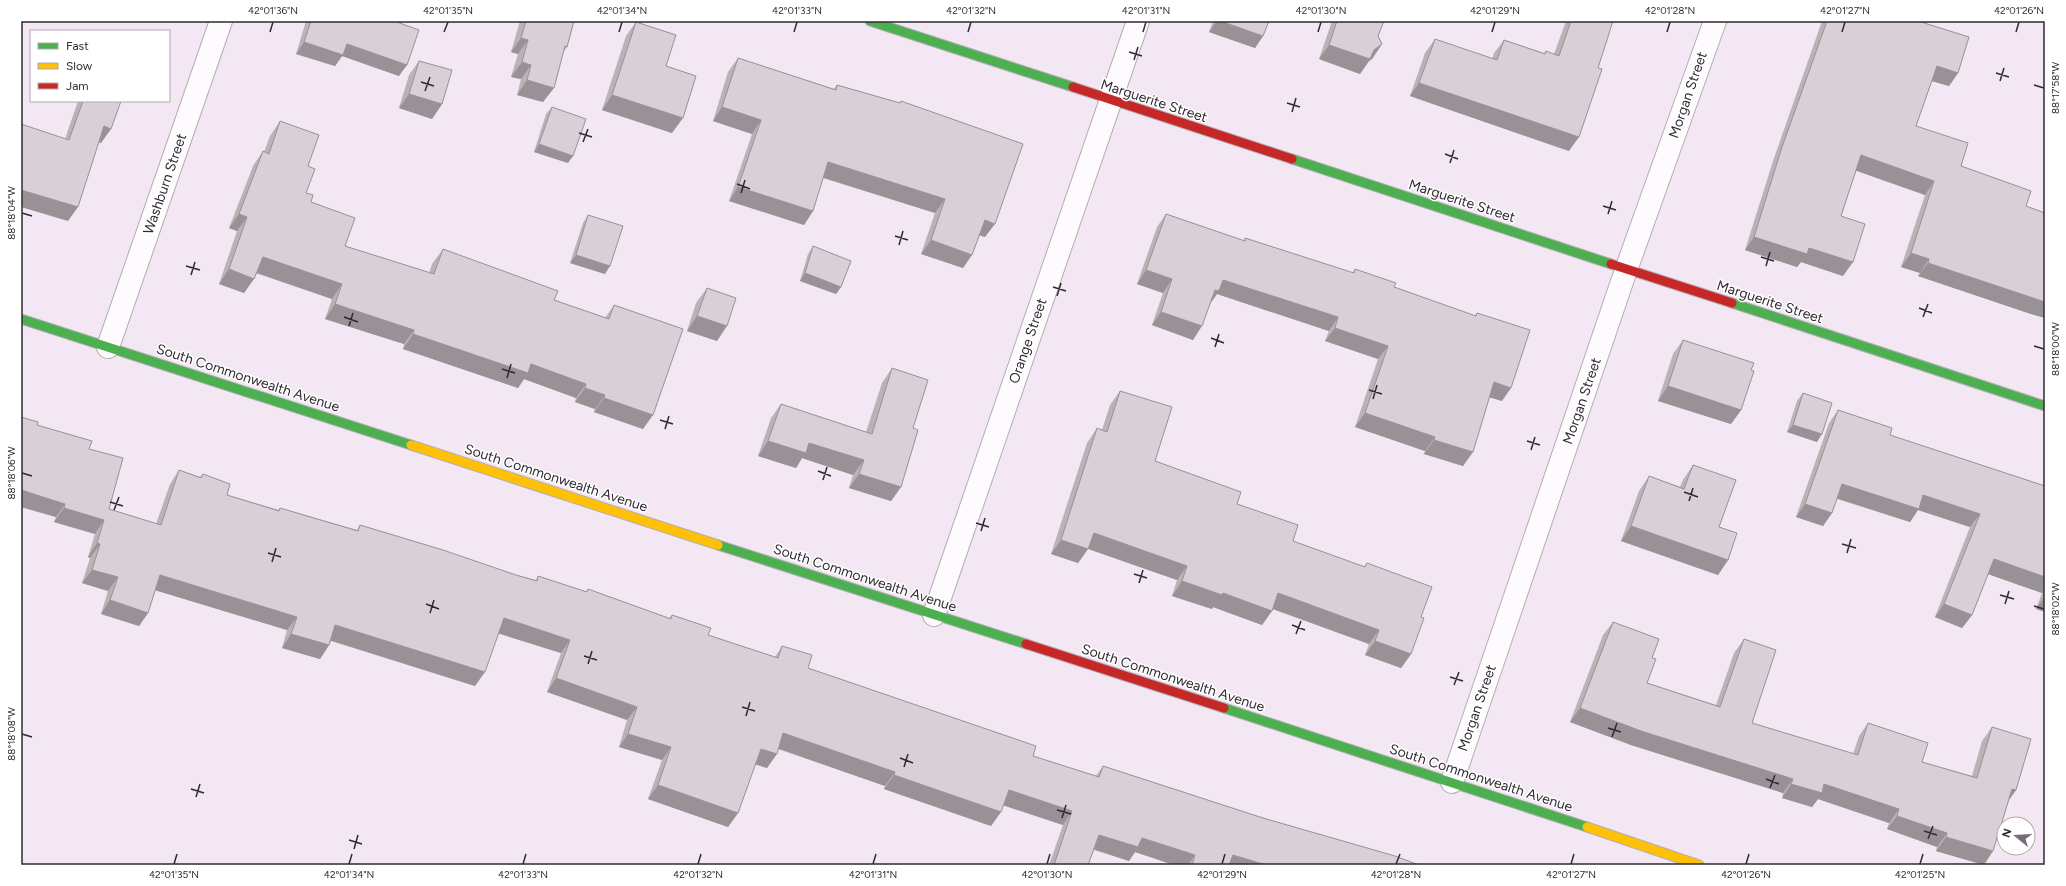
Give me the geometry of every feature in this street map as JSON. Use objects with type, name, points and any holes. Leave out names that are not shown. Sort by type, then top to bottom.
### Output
[{"type":"street","name":"Washburn Street","points":[[108,347],[222,21]]},
{"type":"street","name":"Marguerite Street","points":[[870,21],[1110,101],[2045,406]]},
{"type":"street","name":"Orange Street","points":[[934,615],[1138,21]]},
{"type":"street","name":"Morgan Street","points":[[1452,782],[1626,270],[1715,21]]},
{"type":"street","name":"South Commonwealth Avenue","points":[[21,319],[1452,782],[1699,865]]},
{"type":"building","points":[[311,21],[394,21],[419,30],[407,65],[347,44],[343,55],[304,42]]},
{"type":"building","points":[[526,21],[574,21],[567,47],[565,46],[554,88],[527,80],[531,65],[522,62],[528,40],[521,38]]},
{"type":"building","points":[[1220,21],[1269,21],[1263,36]]},
{"type":"building","points":[[1337,21],[1384,21],[1378,36],[1382,44],[1374,50],[1370,59],[1329,45]]},
{"type":"building","points":[[1571,21],[1613,21],[1598,68],[1602,69],[1579,137],[1419,83],[1435,39],[1497,60],[1504,40],[1545,54],[1546,51],[1559,56]]},
{"type":"building","points":[[1827,21],[1918,21],[1969,37],[1958,73],[1937,66],[1916,126],[1968,143],[1961,166],[2031,191],[2026,206],[2045,213],[2045,302],[1928,263],[1929,259],[1911,253],[1934,181],[1861,155],[1841,216],[1865,224],[1853,262],[1809,248],[1807,254],[1754,237],[1782,147]]},
{"type":"building","points":[[636,22],[676,35],[666,66],[696,76],[683,118],[612,95]]},
{"type":"building","points":[[738,58],[836,90],[837,85],[900,103],[901,101],[1023,144],[995,224],[985,220],[972,255],[931,240],[945,199],[828,162],[813,211],[738,187],[761,120],[722,107]]},
{"type":"building","points":[[419,61],[452,70],[442,104],[409,94]]},
{"type":"building","points":[[83,102],[121,102],[111,129],[104,126],[78,207],[21,190],[21,124],[69,140]]},
{"type":"building","points":[[552,107],[586,119],[573,156],[539,144]]},
{"type":"building","points":[[280,121],[319,135],[308,166],[315,169],[306,193],[313,195],[311,202],[355,218],[345,246],[434,274],[443,249],[558,291],[554,300],[609,319],[614,305],[683,329],[653,415],[604,398],[605,395],[585,388],[586,384],[531,364],[528,373],[413,334],[414,330],[335,304],[342,284],[263,257],[254,279],[229,269],[247,217],[239,214],[263,151],[269,154]]},
{"type":"building","points":[[1166,214],[1245,241],[1245,238],[1354,273],[1355,269],[1396,283],[1394,287],[1476,316],[1477,313],[1530,330],[1511,388],[1494,382],[1473,452],[1434,440],[1435,437],[1365,413],[1388,346],[1335,328],[1338,317],[1223,280],[1219,291],[1215,290],[1202,326],[1161,312],[1172,279],[1146,270]]},
{"type":"building","points":[[588,215],[623,226],[610,266],[576,255]]},
{"type":"building","points":[[813,246],[851,261],[841,287],[805,273]]},
{"type":"building","points":[[707,288],[736,298],[727,326],[697,316]]},
{"type":"building","points":[[1683,340],[1754,363],[1751,370],[1754,371],[1741,410],[1668,386]]},
{"type":"building","points":[[892,368],[928,380],[913,428],[918,430],[901,487],[859,474],[864,460],[809,443],[806,453],[768,441],[781,404],[872,434]]},
{"type":"building","points":[[1120,391],[1172,407],[1155,461],[1241,492],[1237,504],[1298,525],[1293,541],[1365,567],[1367,563],[1432,587],[1421,617],[1424,618],[1411,654],[1375,641],[1379,630],[1278,593],[1272,611],[1223,593],[1222,595],[1182,581],[1187,566],[1094,533],[1088,549],[1061,540],[1097,428],[1107,432]]},
{"type":"building","points":[[1803,393],[1832,403],[1822,434],[1793,425]]},
{"type":"building","points":[[1838,410],[1892,428],[1890,435],[2045,486],[2045,577],[1994,559],[1972,615],[1944,604],[1980,514],[1923,495],[1919,509],[1842,484],[1832,513],[1805,504]]},
{"type":"building","points":[[21,417],[38,422],[37,425],[92,441],[89,449],[123,458],[109,509],[161,525],[179,470],[201,478],[203,474],[230,484],[227,495],[279,511],[280,508],[358,531],[360,525],[443,550],[537,581],[538,576],[587,592],[588,589],[671,619],[672,615],[711,628],[708,635],[778,658],[782,646],[812,655],[808,668],[1036,746],[1033,756],[1099,777],[1103,766],[1263,818],[1395,856],[1419,865],[1266,865],[1233,855],[1229,865],[1192,865],[1195,855],[1142,838],[1138,847],[1099,835],[1088,865],[1054,865],[1072,811],[1009,790],[1001,812],[894,775],[895,772],[783,733],[777,754],[761,749],[738,813],[658,785],[671,747],[628,734],[637,707],[556,678],[570,640],[504,618],[485,672],[335,625],[329,645],[291,634],[297,617],[160,575],[148,613],[110,600],[118,577],[92,570],[100,544],[97,543],[104,520],[64,508],[65,504],[21,490]]},
{"type":"building","points":[[1693,465],[1736,480],[1719,527],[1737,533],[1728,560],[1631,526],[1649,476],[1684,489]]},
{"type":"building","points":[[1613,622],[1659,639],[1652,658],[1656,659],[1647,683],[1720,707],[1744,639],[1776,650],[1752,723],[1858,755],[1868,723],[1928,743],[1922,762],[1977,778],[1992,727],[2031,739],[2016,790],[2012,789],[2004,816],[1996,816],[1996,841],[1993,851],[1946,837],[1947,833],[1897,816],[1899,809],[1824,784],[1822,793],[1791,784],[1793,779],[1641,731],[1580,708]]},
{"type":"traffic: fast","points":[[870,21],[1073,87]]},
{"type":"traffic: fast","points":[[1292,159],[1611,264]]},
{"type":"traffic: fast","points":[[1732,303],[2045,406]]},
{"type":"traffic: fast","points":[[21,319],[411,445]]},
{"type":"traffic: fast","points":[[718,545],[1026,644]]},
{"type":"traffic: fast","points":[[1224,708],[1587,827]]},
{"type":"traffic: slow","points":[[411,445],[718,545]]},
{"type":"traffic: slow","points":[[1587,827],[1699,865]]},
{"type":"traffic: jam","points":[[1073,87],[1292,159]]},
{"type":"traffic: jam","points":[[1611,264],[1732,303]]},
{"type":"traffic: jam","points":[[1026,644],[1224,708]]}]
